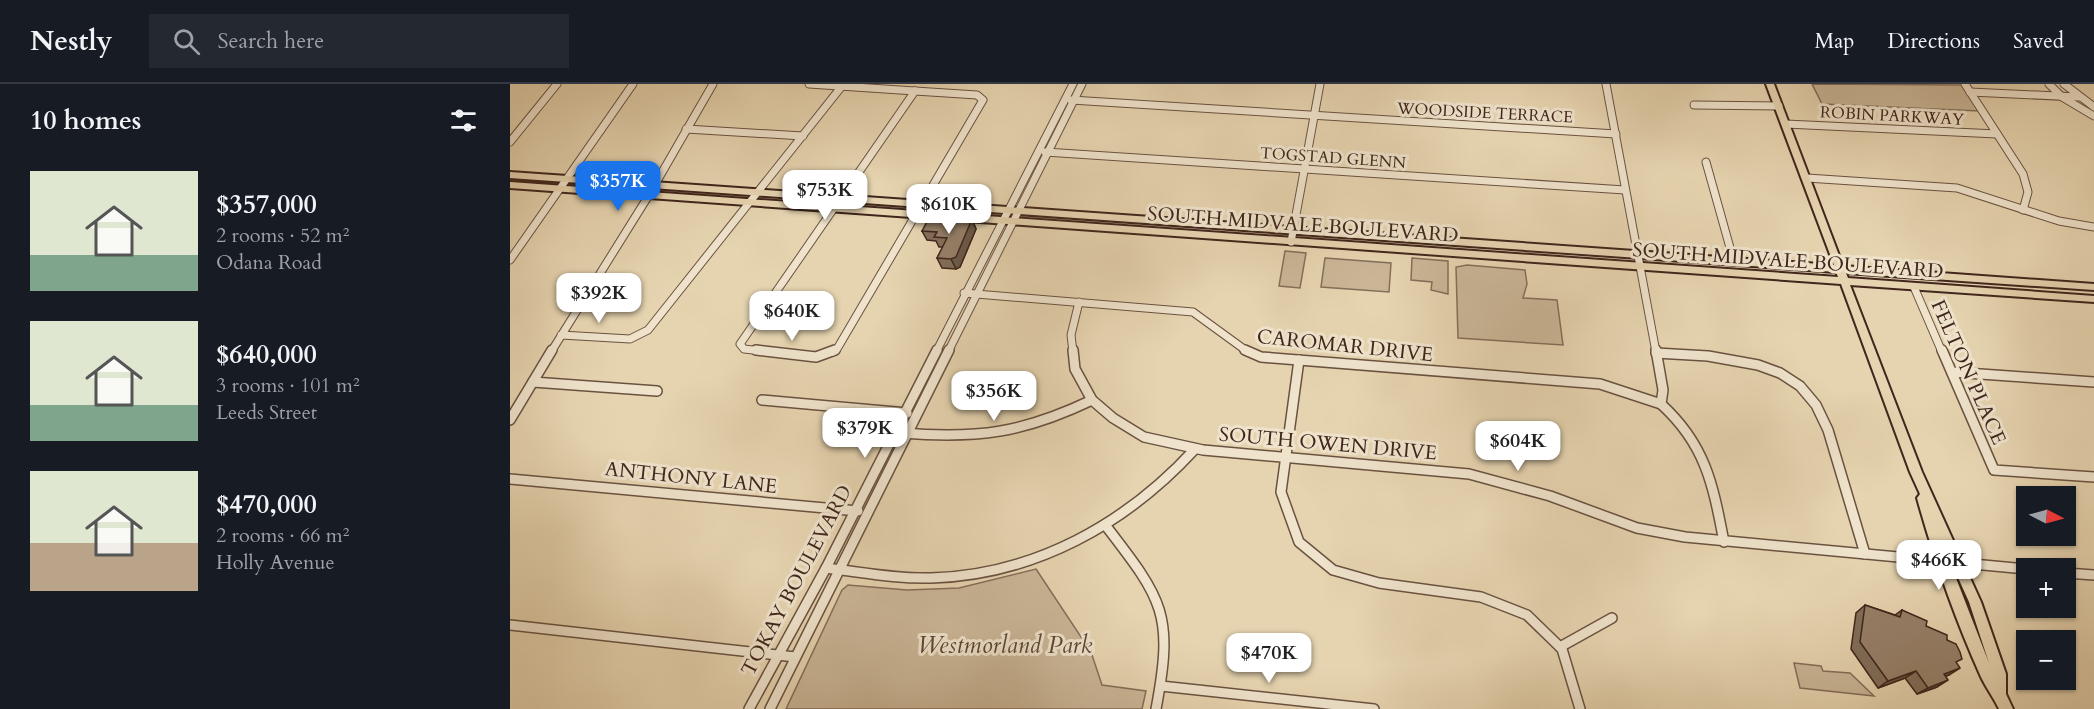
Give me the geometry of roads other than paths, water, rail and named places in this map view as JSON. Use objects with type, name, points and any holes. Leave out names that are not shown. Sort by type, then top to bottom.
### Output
[{"type":"main road","points":[[1770,84],[1842,270],[1916,472],[1944,562],[1988,676],[2000,693],[2006,709]]},
{"type":"main road","name":"SOUTH MIDVALE BOULEVARD","points":[[510,175],[566,179],[750,203],[1012,222],[1637,256],[2094,287]]},
{"type":"main road","name":"SOUTH MIDVALE BOULEVARD","points":[[510,185],[561,189],[757,193],[1176,221],[1292,236],[1639,267],[2094,299]]},
{"type":"main road","points":[[1112,228],[1122,225],[1176,221]]},
{"type":"main road","points":[[1916,472],[1975,602],[1999,674],[2000,693]]},
{"type":"street","points":[[510,142],[557,84]]},
{"type":"street","points":[[510,260],[633,84]]},
{"type":"street","points":[[510,420],[713,84]]},
{"type":"street","points":[[809,84],[915,90],[981,97],[983,105],[837,349],[828,355],[816,357],[744,349],[741,342],[915,90]]},
{"type":"street","name":"TOKAY BOULEVARD","points":[[749,709],[825,568],[1072,84]]},
{"type":"street","name":"TOKAY BOULEVARD","points":[[770,709],[975,294],[1082,84]]},
{"type":"street","points":[[1292,236],[1320,84]]},
{"type":"street","points":[[1606,84],[1663,390],[1661,404]]},
{"type":"street","points":[[1965,84],[2025,180],[2028,192],[2023,210]]},
{"type":"street","points":[[2049,84],[2062,97],[2094,116]]},
{"type":"street","points":[[2064,84],[2094,107]]},
{"type":"street","points":[[561,335],[621,339],[639,337],[648,330],[842,86]]},
{"type":"street","points":[[1970,92],[2078,97]]},
{"type":"street","name":"WOODSIDE TERRACE","points":[[1065,100],[1616,134]]},
{"type":"street","points":[[1694,105],[1779,106]]},
{"type":"street","name":"ROBIN PARKWAY","points":[[1786,124],[1997,134]]},
{"type":"street","points":[[686,129],[803,136]]},
{"type":"street","name":"TOGSTAD GLENN","points":[[1039,151],[1625,190]]},
{"type":"street","points":[[1706,162],[1734,262]]},
{"type":"street","points":[[1807,178],[1957,188],[1977,192],[2065,224],[2094,227]]},
{"type":"street","name":"FELTON PLACE","points":[[1914,287],[1994,470],[2094,477]]},
{"type":"street","name":"CAROMAR DRIVE","points":[[964,293],[1193,312],[1205,318],[1245,352],[1261,357],[1600,384],[1647,397],[1661,404],[1685,425],[1701,449],[1724,542]]},
{"type":"street","name":"SOUTH OWEN DRIVE","points":[[1079,302],[1071,335],[1071,354],[1075,369],[1092,400],[1134,433],[1195,449],[1469,474],[1550,496],[1637,528],[1724,542],[2016,568]]},
{"type":"street","points":[[1656,353],[1754,363],[1778,371],[1812,398],[1822,413],[1865,555]]},
{"type":"street","points":[[1299,360],[1281,492],[1283,507],[1300,542],[1321,562],[1359,580],[1462,591],[1497,600],[1519,610],[1536,622],[1560,647],[1574,678],[1580,709]]},
{"type":"street","points":[[1952,372],[2094,382]]},
{"type":"street","points":[[533,382],[657,391]]},
{"type":"street","points":[[762,400],[916,413]]},
{"type":"street","points":[[894,432],[969,438],[1011,433],[1052,420],[1092,400]]},
{"type":"street","points":[[825,568],[910,577],[974,574],[1043,556],[1106,526],[1153,490],[1195,449]]},
{"type":"street","name":"ANTHONY LANE","points":[[510,478],[868,512]]},
{"type":"street","points":[[1106,526],[1152,587],[1161,610],[1166,638],[1156,709]]},
{"type":"street","points":[[2076,574],[2094,575]]},
{"type":"street","points":[[1560,647],[1612,618]]},
{"type":"street","points":[[510,625],[795,657]]},
{"type":"street","points":[[1161,686],[1298,705],[1374,709]]},
{"type":"park label","name":"Westmorland Park","points":[[1005,645]]}]
